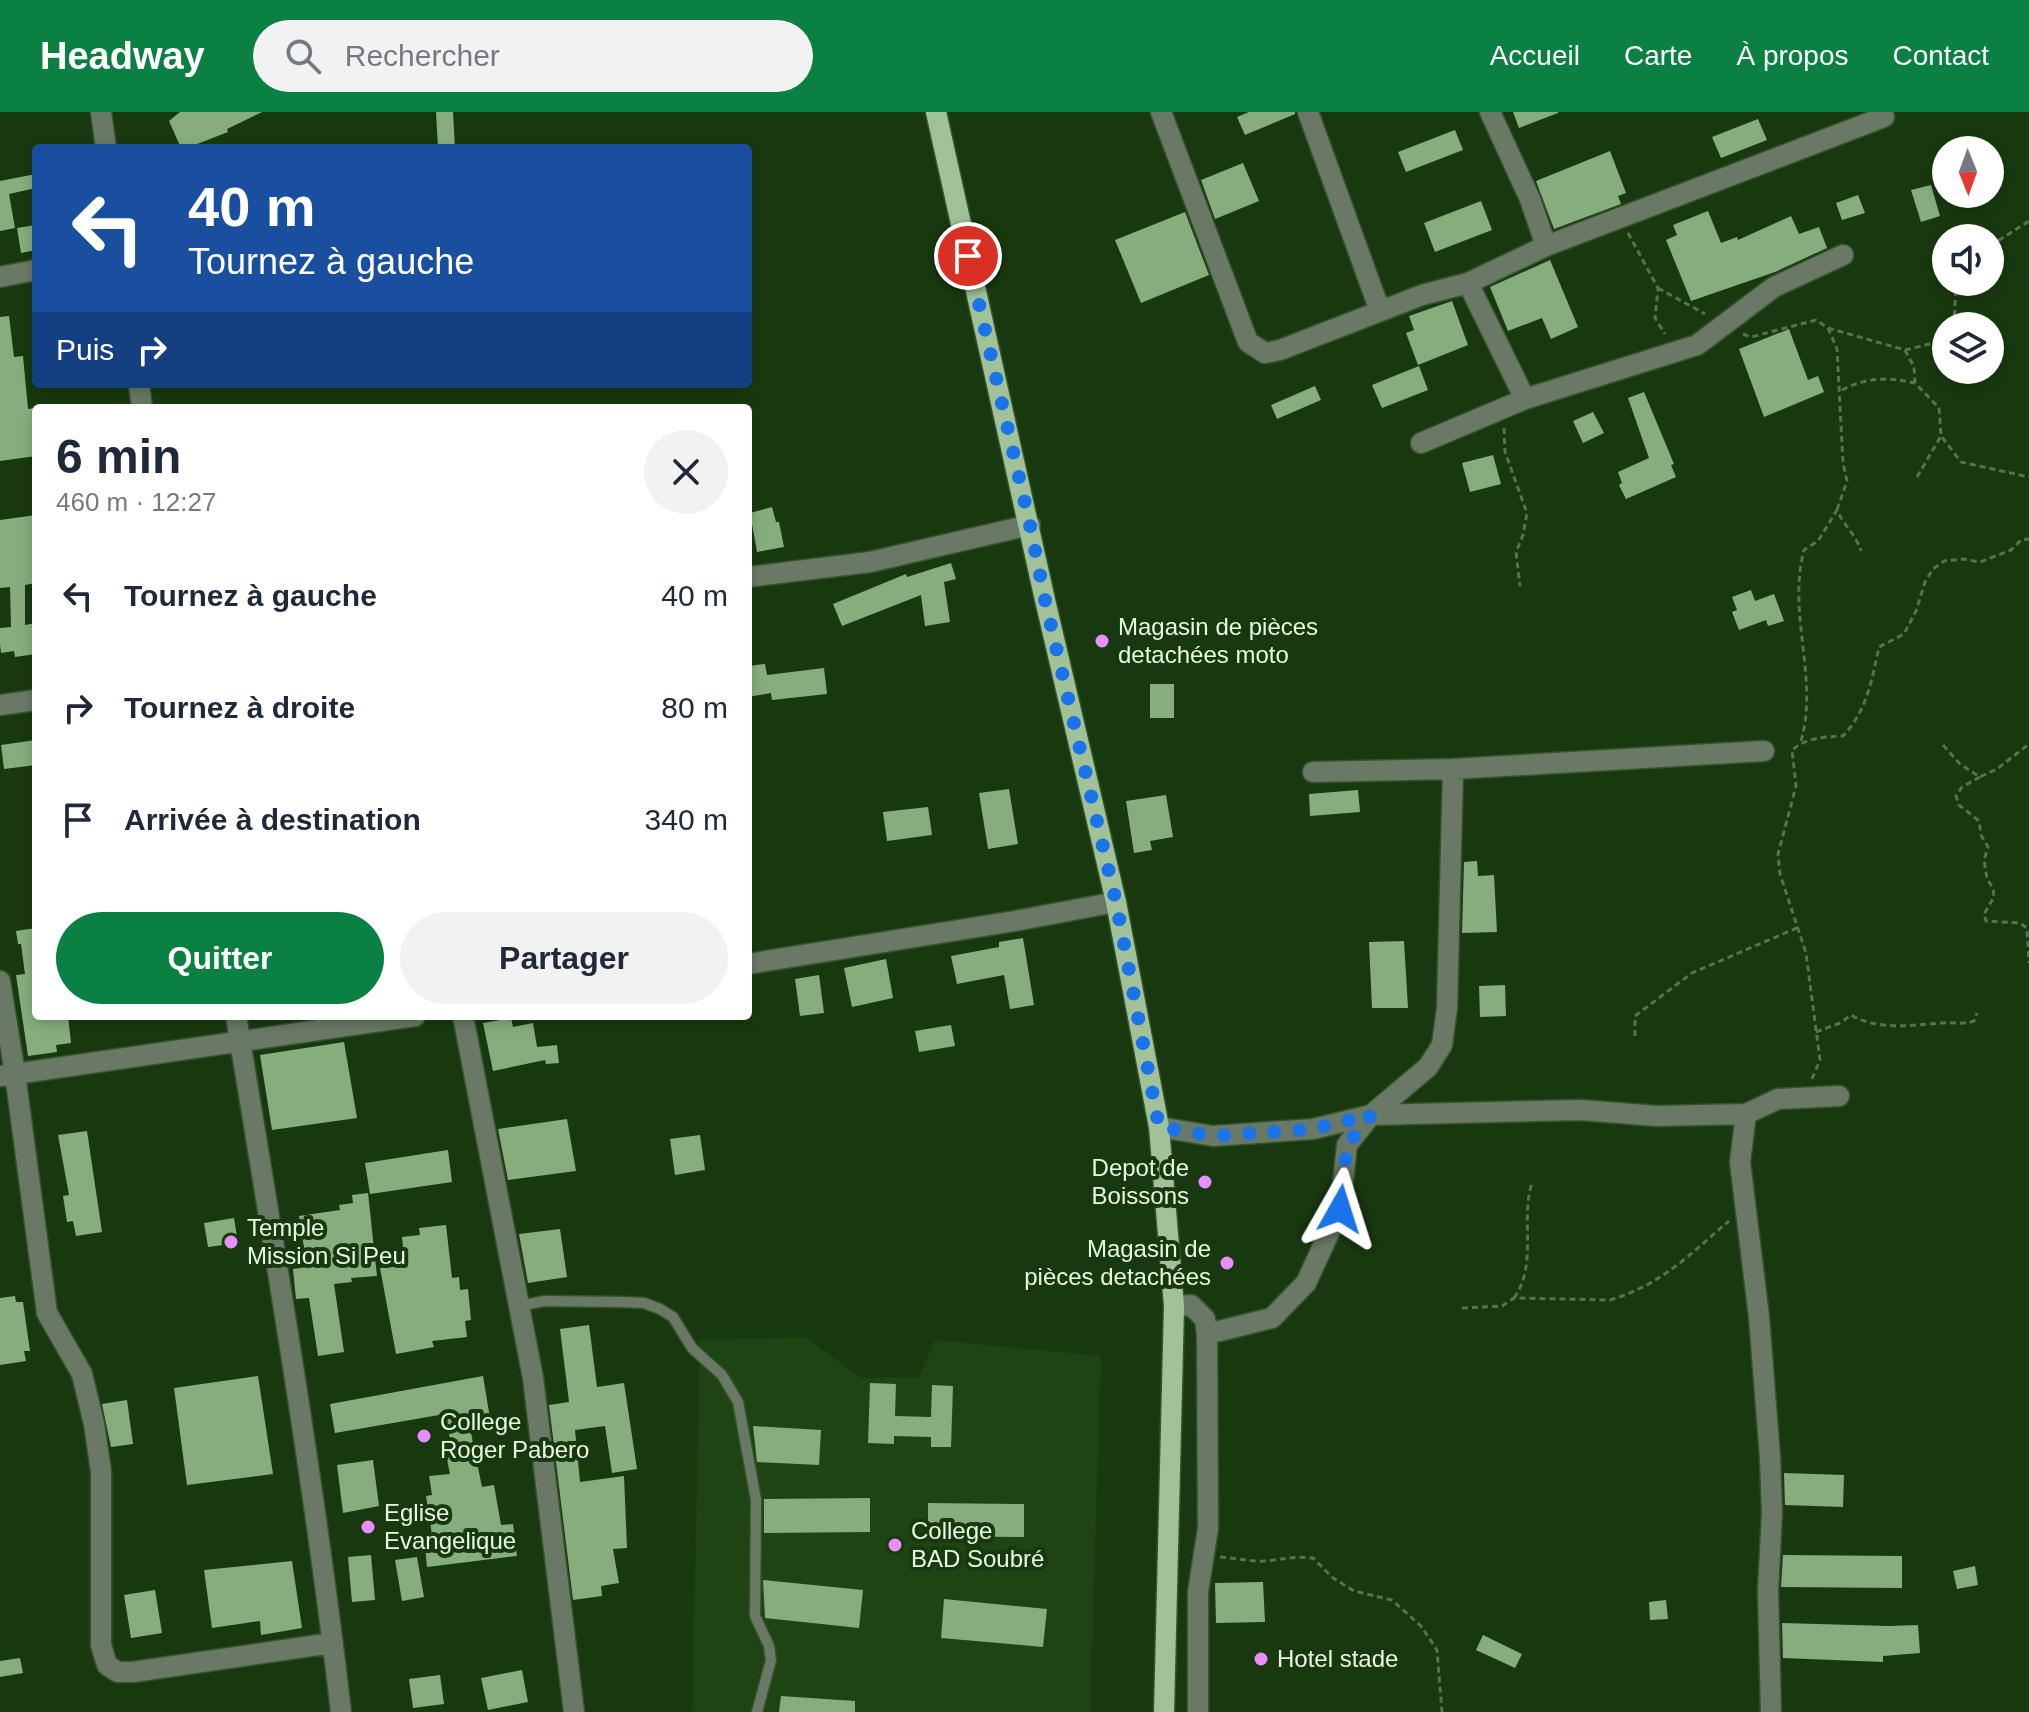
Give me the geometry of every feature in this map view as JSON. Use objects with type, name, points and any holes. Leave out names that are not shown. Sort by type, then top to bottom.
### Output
[{"type":"main road","points":[[936,112],[1116,902],[1159,1127],[1174,1306],[1164,1712]]},
{"type":"street","points":[[101,112],[105,144]]},
{"type":"street","points":[[1161,112],[1248,342],[1265,353],[1422,295],[1468,283],[1546,246],[1884,117]]},
{"type":"street","points":[[1308,112],[1380,311]]},
{"type":"street","points":[[1490,112],[1530,199],[1546,246]]},
{"type":"street","points":[[1421,443],[1525,399],[1697,345],[1774,287],[1843,255]]},
{"type":"street","points":[[0,277],[32,271]]},
{"type":"street","points":[[1468,283],[1525,399]]},
{"type":"street","points":[[752,577],[870,562],[1030,525]]},
{"type":"street","points":[[0,705],[32,701]]},
{"type":"street","points":[[1313,772],[1453,769],[1764,751]]},
{"type":"street","points":[[1207,1334],[1272,1318],[1306,1283],[1340,1209],[1347,1145],[1371,1115],[1428,1067],[1442,1045],[1447,1008],[1453,769]]},
{"type":"street","points":[[752,963],[1031,919],[1116,902]]},
{"type":"street","points":[[0,981],[7,1075],[47,1313],[82,1374],[94,1424],[101,1471],[101,1645],[107,1665],[118,1672],[133,1672],[332,1643]]},
{"type":"street","points":[[237,1020],[283,1291],[341,1712]]},
{"type":"street","points":[[7,1075],[388,1020]]},
{"type":"street","points":[[464,1020],[533,1378],[574,1712]]},
{"type":"street","points":[[1159,1127],[1213,1136],[1313,1129],[1371,1115],[1581,1110],[1657,1116],[1746,1114],[1778,1099],[1839,1096]]},
{"type":"street","points":[[1746,1114],[1740,1162],[1759,1317],[1770,1457],[1772,1513],[1768,1591],[1771,1712]]},
{"type":"street","points":[[1174,1306],[1191,1305],[1205,1319],[1207,1334],[1208,1528],[1199,1567],[1198,1712]]},
{"type":"lane","points":[[520,1306],[544,1301],[623,1302],[644,1303],[660,1309],[673,1317],[692,1348],[722,1375],[738,1402],[756,1500],[755,1616],[769,1646],[771,1660],[757,1712]]},
{"type":"path","points":[[1620,219],[1658,288],[1655,318],[1676,351]]},
{"type":"path","points":[[2004,237],[2029,221]]},
{"type":"path","points":[[1658,288],[1723,327],[1751,337],[1816,320],[1828,328],[1905,350],[1932,343]]},
{"type":"path","points":[[1800,744],[1806,723],[1807,701],[1798,595],[1801,562],[1804,550],[1818,541],[1837,510],[1847,481],[1843,463],[1837,349],[1828,328]]},
{"type":"path","points":[[1905,350],[1914,367],[1915,383]]},
{"type":"path","points":[[1840,391],[1859,381],[1889,377],[1915,383],[1939,408],[1941,436],[1961,462],[2029,477]]},
{"type":"path","points":[[1520,586],[1516,552],[1527,513],[1512,474],[1503,435],[1509,418],[1525,399]]},
{"type":"path","points":[[1917,477],[1941,436]]},
{"type":"path","points":[[1837,510],[1842,522],[1856,536],[1861,551]]},
{"type":"path","points":[[1792,1099],[1807,1088],[1820,1060],[1806,953],[1780,874],[1778,854],[1796,786],[1792,750],[1817,737],[1843,736],[1852,727],[1869,693],[1879,647],[1904,634],[1933,569],[1944,561],[1980,562],[2011,550],[2021,540],[2029,539]]},
{"type":"path","points":[[2029,744],[1997,769],[1962,787],[1956,796],[1959,805],[1979,821],[1981,835],[1988,847],[1984,860],[1994,897],[1984,914],[1986,921],[2020,923],[2027,928],[2029,963]]},
{"type":"path","points":[[1943,745],[1960,764],[1980,777]]},
{"type":"path","points":[[1635,1036],[1635,1016],[1692,973],[1799,927]]},
{"type":"path","points":[[1816,1032],[1851,1015],[1870,1023],[1918,1027],[1948,1022],[1963,1024],[1974,1021],[1977,1013]]},
{"type":"path","points":[[1462,1308],[1502,1306],[1514,1298],[1522,1286],[1532,1183]]},
{"type":"path","points":[[1514,1298],[1610,1300],[1625,1296],[1655,1283],[1746,1207]]},
{"type":"path","points":[[1203,1557],[1249,1561],[1289,1556],[1313,1558],[1333,1578],[1354,1591],[1392,1600],[1421,1626],[1437,1650],[1442,1712]]},
{"type":"shaded area","name":"College BAD Soubré","points":[[805,1337],[861,1378],[919,1377],[935,1340],[1101,1356],[1090,1712],[692,1712],[700,1340]]},
{"type":"building","points":[[180,112],[262,112],[227,129],[228,132],[197,144],[179,144],[169,121]]},
{"type":"building","points":[[436,112],[453,112],[455,144],[438,144]]},
{"type":"building","points":[[1249,112],[1295,114],[1245,135],[1237,117]]},
{"type":"building","points":[[1513,112],[1558,112],[1558,113],[1519,128]]},
{"type":"building","points":[[1758,119],[1767,140],[1721,158],[1712,137]]},
{"type":"building","points":[[1455,130],[1463,150],[1406,172],[1398,152]]},
{"type":"building","points":[[1610,151],[1626,193],[1618,196],[1621,204],[1554,229],[1536,181]]},
{"type":"building","points":[[1243,163],[1259,201],[1215,219],[1201,180]]},
{"type":"building","points":[[32,175],[32,189],[9,194],[15,228],[0,231],[0,181]]},
{"type":"building","points":[[1931,185],[1932,208],[1938,208],[1940,216],[1921,222],[1911,190]]},
{"type":"building","points":[[1858,195],[1865,213],[1842,220],[1836,203]]},
{"type":"building","points":[[1481,201],[1492,230],[1435,252],[1424,223]]},
{"type":"building","points":[[1708,211],[1721,243],[1737,237],[1738,240],[1791,216],[1799,234],[1819,227],[1827,248],[1775,272],[1691,301],[1666,240],[1677,235],[1673,225]]},
{"type":"building","points":[[1185,212],[1209,275],[1141,303],[1115,240]]},
{"type":"building","points":[[32,226],[32,251],[21,253],[17,228]]},
{"type":"building","points":[[1550,260],[1578,327],[1551,339],[1542,318],[1508,331],[1490,287]]},
{"type":"building","points":[[1452,301],[1468,345],[1418,365],[1406,333],[1414,330],[1409,316]]},
{"type":"building","points":[[9,316],[14,357],[23,356],[28,409],[32,408],[32,457],[0,461],[0,317]]},
{"type":"building","points":[[1789,329],[1808,380],[1818,376],[1824,392],[1764,417],[1739,349]]},
{"type":"building","points":[[1419,366],[1428,390],[1382,408],[1372,385]]},
{"type":"building","points":[[1315,386],[1321,400],[1277,419],[1271,405]]},
{"type":"building","points":[[1644,392],[1674,464],[1671,465],[1676,477],[1626,499],[1619,485],[1622,483],[1618,472],[1649,458],[1628,398]]},
{"type":"building","points":[[1593,412],[1604,433],[1583,443],[1573,421]]},
{"type":"building","points":[[1493,455],[1501,484],[1470,492],[1462,463]]},
{"type":"building","points":[[772,507],[784,547],[757,552],[752,512]]},
{"type":"building","points":[[32,516],[32,584],[25,585],[25,625],[32,624],[32,655],[15,657],[14,651],[1,653],[0,628],[11,627],[10,587],[0,588],[0,520]]},
{"type":"building","points":[[951,563],[956,579],[944,582],[950,622],[925,626],[921,595],[842,626],[833,604],[906,574],[907,577]]},
{"type":"building","points":[[1751,590],[1755,601],[1774,594],[1784,621],[1768,626],[1766,620],[1739,630],[1732,612],[1737,610],[1732,597]]},
{"type":"building","points":[[765,664],[767,675],[824,668],[827,694],[772,700],[771,693],[752,696],[752,666]]},
{"type":"building","points":[[1150,684],[1174,684],[1174,718],[1150,718]]},
{"type":"building","points":[[32,741],[32,766],[4,769],[1,745]]},
{"type":"building","points":[[1009,789],[1018,844],[988,849],[979,793]]},
{"type":"building","points":[[1358,790],[1360,812],[1310,816],[1309,794]]},
{"type":"building","points":[[1166,795],[1173,837],[1150,841],[1152,850],[1134,853],[1126,801]]},
{"type":"building","points":[[928,807],[932,835],[887,841],[883,812]]},
{"type":"building","points":[[1477,861],[1478,876],[1494,875],[1497,932],[1462,933],[1464,862]]},
{"type":"building","points":[[32,929],[32,1020],[68,1020],[71,1043],[56,1045],[57,1052],[28,1056],[16,975],[25,974],[16,931]]},
{"type":"building","points":[[1023,938],[1034,1005],[1010,1009],[1004,975],[957,984],[951,956],[999,947],[999,942]]},
{"type":"building","points":[[1404,941],[1408,1008],[1372,1008],[1369,942]]},
{"type":"building","points":[[886,959],[893,998],[852,1007],[844,968]]},
{"type":"building","points":[[819,975],[824,1013],[800,1016],[795,979]]},
{"type":"building","points":[[1505,985],[1506,1016],[1480,1017],[1479,986]]},
{"type":"building","points":[[511,1020],[513,1027],[533,1023],[537,1047],[557,1045],[559,1063],[546,1064],[545,1060],[493,1071],[483,1023]]},
{"type":"building","points":[[951,1025],[955,1046],[919,1052],[915,1031]]},
{"type":"building","points":[[344,1042],[357,1118],[272,1130],[260,1055]]},
{"type":"building","points":[[567,1119],[576,1171],[508,1180],[498,1129]]},
{"type":"building","points":[[87,1131],[102,1232],[76,1236],[73,1221],[67,1222],[63,1196],[69,1195],[58,1135]]},
{"type":"building","points":[[700,1135],[705,1170],[675,1175],[670,1139]]},
{"type":"building","points":[[448,1150],[452,1182],[370,1194],[365,1163]]},
{"type":"building","points":[[368,1193],[377,1276],[351,1278],[352,1282],[334,1284],[344,1352],[318,1356],[309,1298],[296,1299],[293,1269],[307,1267],[299,1216],[340,1210],[339,1205],[353,1203],[352,1195]]},
{"type":"building","points":[[234,1218],[238,1243],[208,1247],[204,1223]]},
{"type":"building","points":[[446,1225],[452,1278],[459,1277],[460,1290],[468,1289],[471,1320],[465,1321],[467,1337],[432,1341],[434,1347],[396,1354],[380,1268],[405,1266],[402,1237],[420,1235],[419,1228]]},
{"type":"building","points":[[560,1229],[567,1277],[528,1283],[519,1234]]},
{"type":"building","points":[[15,1296],[16,1302],[23,1302],[30,1351],[24,1351],[26,1361],[0,1365],[0,1298]]},
{"type":"building","points":[[589,1325],[597,1387],[624,1383],[637,1469],[612,1473],[605,1426],[575,1430],[580,1482],[624,1476],[627,1548],[613,1549],[619,1583],[601,1586],[602,1596],[573,1600],[549,1405],[569,1402],[560,1329]]},
{"type":"building","points":[[258,1376],[273,1474],[187,1485],[174,1388]]},
{"type":"building","points":[[483,1376],[491,1424],[470,1428],[482,1487],[494,1485],[501,1525],[513,1524],[517,1556],[427,1567],[424,1536],[432,1535],[426,1496],[432,1495],[429,1476],[450,1474],[445,1450],[452,1449],[445,1414],[335,1433],[330,1404]]},
{"type":"building","points":[[870,1383],[896,1384],[895,1416],[931,1417],[932,1385],[953,1386],[951,1447],[931,1447],[931,1437],[894,1436],[894,1444],[868,1443]]},
{"type":"building","points":[[127,1400],[133,1444],[111,1447],[102,1404]]},
{"type":"building","points":[[753,1426],[821,1430],[819,1465],[757,1462]]},
{"type":"building","points":[[373,1460],[379,1506],[343,1513],[337,1465]]},
{"type":"building","points":[[1784,1473],[1844,1475],[1843,1507],[1785,1505]]},
{"type":"building","points":[[870,1498],[870,1532],[764,1533],[764,1499]]},
{"type":"building","points":[[928,1503],[1024,1504],[1024,1537],[928,1536]]},
{"type":"building","points":[[371,1555],[375,1600],[352,1602],[348,1557]]},
{"type":"building","points":[[1783,1555],[1902,1556],[1902,1588],[1781,1587]]},
{"type":"building","points":[[417,1557],[424,1597],[402,1601],[395,1560]]},
{"type":"building","points":[[292,1561],[302,1628],[261,1635],[260,1621],[212,1628],[204,1570]]},
{"type":"building","points":[[1975,1566],[1978,1585],[1957,1589],[1953,1571]]},
{"type":"building","points":[[763,1580],[863,1590],[859,1628],[765,1618]]},
{"type":"building","points":[[1263,1582],[1265,1622],[1216,1623],[1215,1583]]},
{"type":"building","points":[[155,1590],[162,1633],[131,1638],[124,1595]]},
{"type":"building","points":[[944,1599],[1047,1609],[1043,1647],[941,1638]]},
{"type":"building","points":[[1666,1600],[1668,1619],[1650,1620],[1649,1602]]},
{"type":"building","points":[[1782,1623],[1918,1625],[1920,1653],[1883,1656],[1883,1662],[1783,1658]]},
{"type":"building","points":[[1483,1635],[1522,1654],[1515,1668],[1476,1650]]},
{"type":"building","points":[[20,1658],[23,1673],[0,1677],[0,1661]]},
{"type":"building","points":[[522,1670],[528,1702],[488,1710],[481,1678]]},
{"type":"building","points":[[440,1675],[444,1704],[413,1708],[409,1679]]},
{"type":"building","points":[[781,1696],[855,1701],[855,1712],[779,1712]]},
{"type":"place","name":"Magasin de pièces detachées moto","points":[[1102,641]]},
{"type":"place","name":"Depot de Boissons","points":[[1205,1182]]},
{"type":"place","name":"Temple Mission Si Peu","points":[[231,1242]]},
{"type":"place","name":"Magasin de pièces detachées","points":[[1227,1263]]},
{"type":"place","name":"College Roger Pabero","points":[[424,1436]]},
{"type":"place","name":"Eglise Evangelique","points":[[368,1527]]},
{"type":"place","name":"College BAD Soubré","points":[[895,1545]]},
{"type":"place","name":"Hotel stade","points":[[1261,1659]]},
{"type":"route","points":[[968,256],[1116,902],[1159,1127],[1213,1136],[1313,1129],[1371,1115],[1347,1145],[1340,1209]]}]
